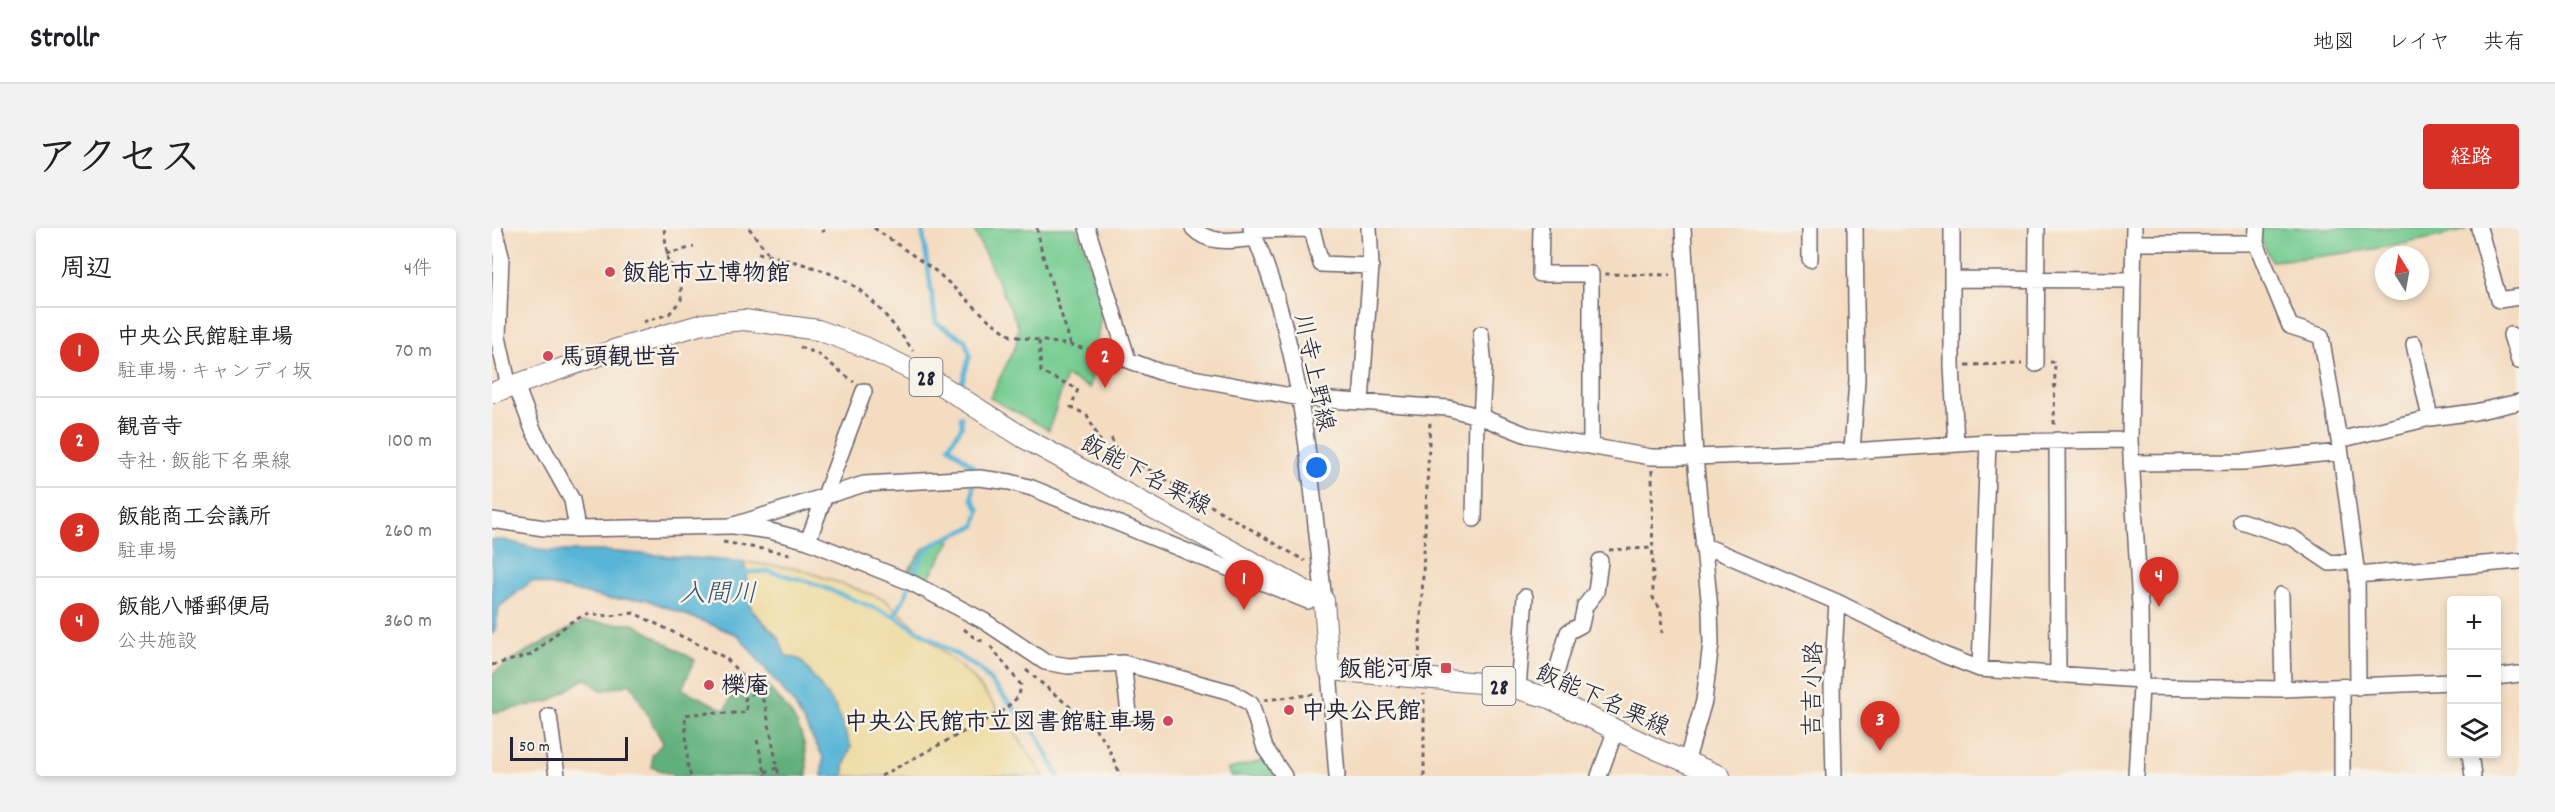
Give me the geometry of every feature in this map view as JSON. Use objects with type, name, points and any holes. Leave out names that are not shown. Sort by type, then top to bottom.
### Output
[{"type":"main road","name":"飯能下名栗線","points":[[506,388],[620,348],[703,324],[744,320],[818,330],[865,347],[936,382],[1024,438],[1324,604]]},
{"type":"main road","points":[[1324,604],[1329,670]]},
{"type":"main road","name":"飯能下名栗線","points":[[1329,670],[1518,689],[1549,698],[1686,763],[1720,776]]},
{"type":"street","points":[[494,228],[501,256],[498,337],[506,388],[533,430],[572,500],[577,529]]},
{"type":"street","points":[[1087,228],[1128,360],[1160,372],[1300,398],[1430,405],[1479,416],[1527,435],[1591,444],[1614,452],[1651,457],[1852,451],[1988,442],[2130,440]]},
{"type":"street","points":[[1193,228],[1199,234],[1216,241],[1253,232],[1306,229],[1313,233],[1321,264],[1371,266]]},
{"type":"street","points":[[1361,401],[1371,266],[1369,228]]},
{"type":"street","points":[[1541,228],[1540,274],[1591,274],[1591,444]]},
{"type":"street","points":[[1683,228],[1695,457],[1710,609],[1711,643],[1704,701],[1686,763]]},
{"type":"street","points":[[1810,228],[1810,259]]},
{"type":"street","points":[[1852,451],[1857,380],[1855,228]]},
{"type":"street","points":[[1952,228],[1952,365],[1956,444]]},
{"type":"street","points":[[2036,364],[2037,228]]},
{"type":"street","points":[[2479,228],[2499,300],[2519,297]]},
{"type":"street","name":"川寺上野線","points":[[1253,232],[1283,321],[1300,398],[1324,604]]},
{"type":"street","points":[[2136,776],[2140,684],[2140,606],[2130,440],[2134,236],[2257,236],[2290,326],[2321,336],[2356,568],[2358,687]]},
{"type":"street","points":[[1953,279],[2132,280]]},
{"type":"street","points":[[1474,519],[1479,416],[1484,368],[1481,334]]},
{"type":"street","points":[[2511,335],[2519,361]]},
{"type":"street","points":[[2414,344],[2430,418]]},
{"type":"street","points":[[808,541],[864,391]]},
{"type":"street","points":[[2132,463],[2244,462],[2339,446],[2430,418],[2475,412],[2519,402]]},
{"type":"street","points":[[2056,440],[2058,675]]},
{"type":"street","points":[[1980,669],[1988,442]]},
{"type":"street","points":[[731,526],[824,494],[872,483],[980,478],[1032,488],[1324,604]]},
{"type":"street","points":[[492,520],[544,528],[577,529],[731,526],[770,531],[808,541],[908,582],[964,620],[984,621],[1045,662],[1068,666],[1123,663],[1231,692],[1251,704],[1264,748],[1284,776]]},
{"type":"street","points":[[2241,521],[2293,538],[2330,562],[2356,568],[2519,561]]},
{"type":"street","points":[[1703,545],[1837,602],[1944,655],[1980,669],[2140,684],[2283,689],[2447,682]]},
{"type":"street","points":[[1549,698],[1568,632],[1581,626],[1585,606],[1596,592],[1600,561]]},
{"type":"street","points":[[2281,595],[2283,689]]},
{"type":"street","points":[[1518,689],[1525,597]]},
{"type":"street","name":"吉吉小路","points":[[1834,776],[1832,687],[1837,602]]},
{"type":"street","points":[[1123,663],[1129,713]]},
{"type":"street","points":[[1329,670],[1337,776]]},
{"type":"street","points":[[2501,676],[2519,674]]},
{"type":"street","points":[[2342,687],[2342,776]]},
{"type":"street","points":[[549,716],[557,776]]},
{"type":"street","points":[[1599,776],[1616,729]]},
{"type":"street","points":[[2471,758],[2473,776]]},
{"type":"path","points":[[664,228],[668,263],[674,266],[680,276],[681,300],[674,310]]},
{"type":"path","points":[[749,228],[770,256]]},
{"type":"path","points":[[821,232],[829,228]]},
{"type":"path","points":[[874,228],[937,272],[989,320],[1011,336],[1071,345],[1128,360]]},
{"type":"path","points":[[1037,228],[1042,253],[1071,345]]},
{"type":"path","points":[[666,254],[694,247]]},
{"type":"path","points":[[758,253],[808,267],[855,287],[897,328]]},
{"type":"path","points":[[1591,274],[1685,275]]},
{"type":"path","points":[[1039,341],[1041,372],[1078,389],[1071,407],[1087,416],[1102,445]]},
{"type":"path","points":[[798,346],[818,354],[864,391]]},
{"type":"path","points":[[1952,365],[2055,362],[2056,440]]},
{"type":"path","points":[[1424,776],[1421,678],[1430,405]]},
{"type":"path","points":[[1110,435],[1117,451]]},
{"type":"path","points":[[1092,441],[1117,451],[1320,570]]},
{"type":"path","points":[[1108,466],[1117,451]]},
{"type":"path","points":[[1651,457],[1653,598],[1661,610],[1662,633]]},
{"type":"path","points":[[715,540],[794,554]]},
{"type":"path","points":[[1600,561],[1606,550],[1653,548]]},
{"type":"path","points":[[492,665],[531,655],[569,623],[587,614],[609,616],[634,613],[726,658],[757,690],[765,704],[779,776]]},
{"type":"path","points":[[881,776],[1004,710],[1019,696],[1021,685],[988,642],[964,620]]},
{"type":"path","points":[[964,620],[977,640],[988,642],[1000,649]]},
{"type":"path","points":[[1018,663],[1095,728],[1107,745],[1121,776]]},
{"type":"path","points":[[691,776],[688,770],[685,715],[705,711],[724,715],[747,712],[745,699],[757,690]]},
{"type":"path","points":[[1272,699],[1331,693]]},
{"type":"path","points":[[757,740],[766,774],[778,768]]},
{"type":"green space","points":[[973,228],[1076,228],[1085,248],[1102,307],[1090,388],[1066,376],[1049,430],[990,398],[1016,345],[1018,326]]},
{"type":"green space","points":[[2261,228],[2466,228],[2466,230],[2418,241],[2391,246],[2375,246],[2375,249],[2370,250],[2271,261],[2260,237]]},
{"type":"green space","points":[[942,538],[951,541],[925,583],[906,574],[923,549]]},
{"type":"green space","points":[[583,622],[634,624],[695,660],[682,689],[725,710],[740,680],[763,682],[783,703],[797,723],[805,746],[807,776],[674,776],[652,767],[652,755],[663,743],[631,684],[601,691],[586,678],[551,701],[492,713],[492,674],[525,652]]},
{"type":"green space","points":[[1270,759],[1280,776],[1230,776],[1228,769]]},
{"type":"sand","points":[[744,562],[800,569],[884,599],[974,679],[1007,721],[1044,776],[844,776],[844,766],[851,747],[785,655],[779,638],[751,609]]},
{"type":"water","name":"入間川","points":[[492,540],[504,540],[545,551],[604,551],[744,562],[751,610],[779,638],[785,655],[801,660],[835,706],[851,747],[844,766],[844,776],[822,776],[823,757],[794,704],[738,635],[645,599],[608,599],[532,581],[499,607],[496,629],[492,634]]},
{"type":"waterway","points":[[922,228],[936,323],[965,340],[970,355],[961,386]]},
{"type":"waterway","points":[[961,416],[962,426],[949,446],[973,466]]},
{"type":"waterway","points":[[894,616],[906,595],[911,576],[926,550],[937,542],[975,526],[979,510],[972,498],[973,486]]},
{"type":"waterway","name":"入間川","points":[[740,573],[767,571],[810,582],[894,616],[980,669],[1038,736],[1058,776]]},
{"type":"place","name":"飯能市立博物館","points":[[610,272]]},
{"type":"place","name":"馬頭観世音","points":[[548,356]]},
{"type":"place","name":"観音寺","points":[[1105,388]]},
{"type":"place","name":"飯能八幡郵便局","points":[[2159,607]]},
{"type":"place","name":"中央公民館駐車場","points":[[1244,610]]},
{"type":"place","name":"飯能河原","points":[[1446,668]]},
{"type":"place","name":"櫟庵","points":[[709,685]]},
{"type":"place","name":"中央公民館","points":[[1289,710]]},
{"type":"place","name":"中央公民館市立図書館駐車場","points":[[1168,721]]},
{"type":"place","name":"飯能商工会議所","points":[[1880,751]]}]
